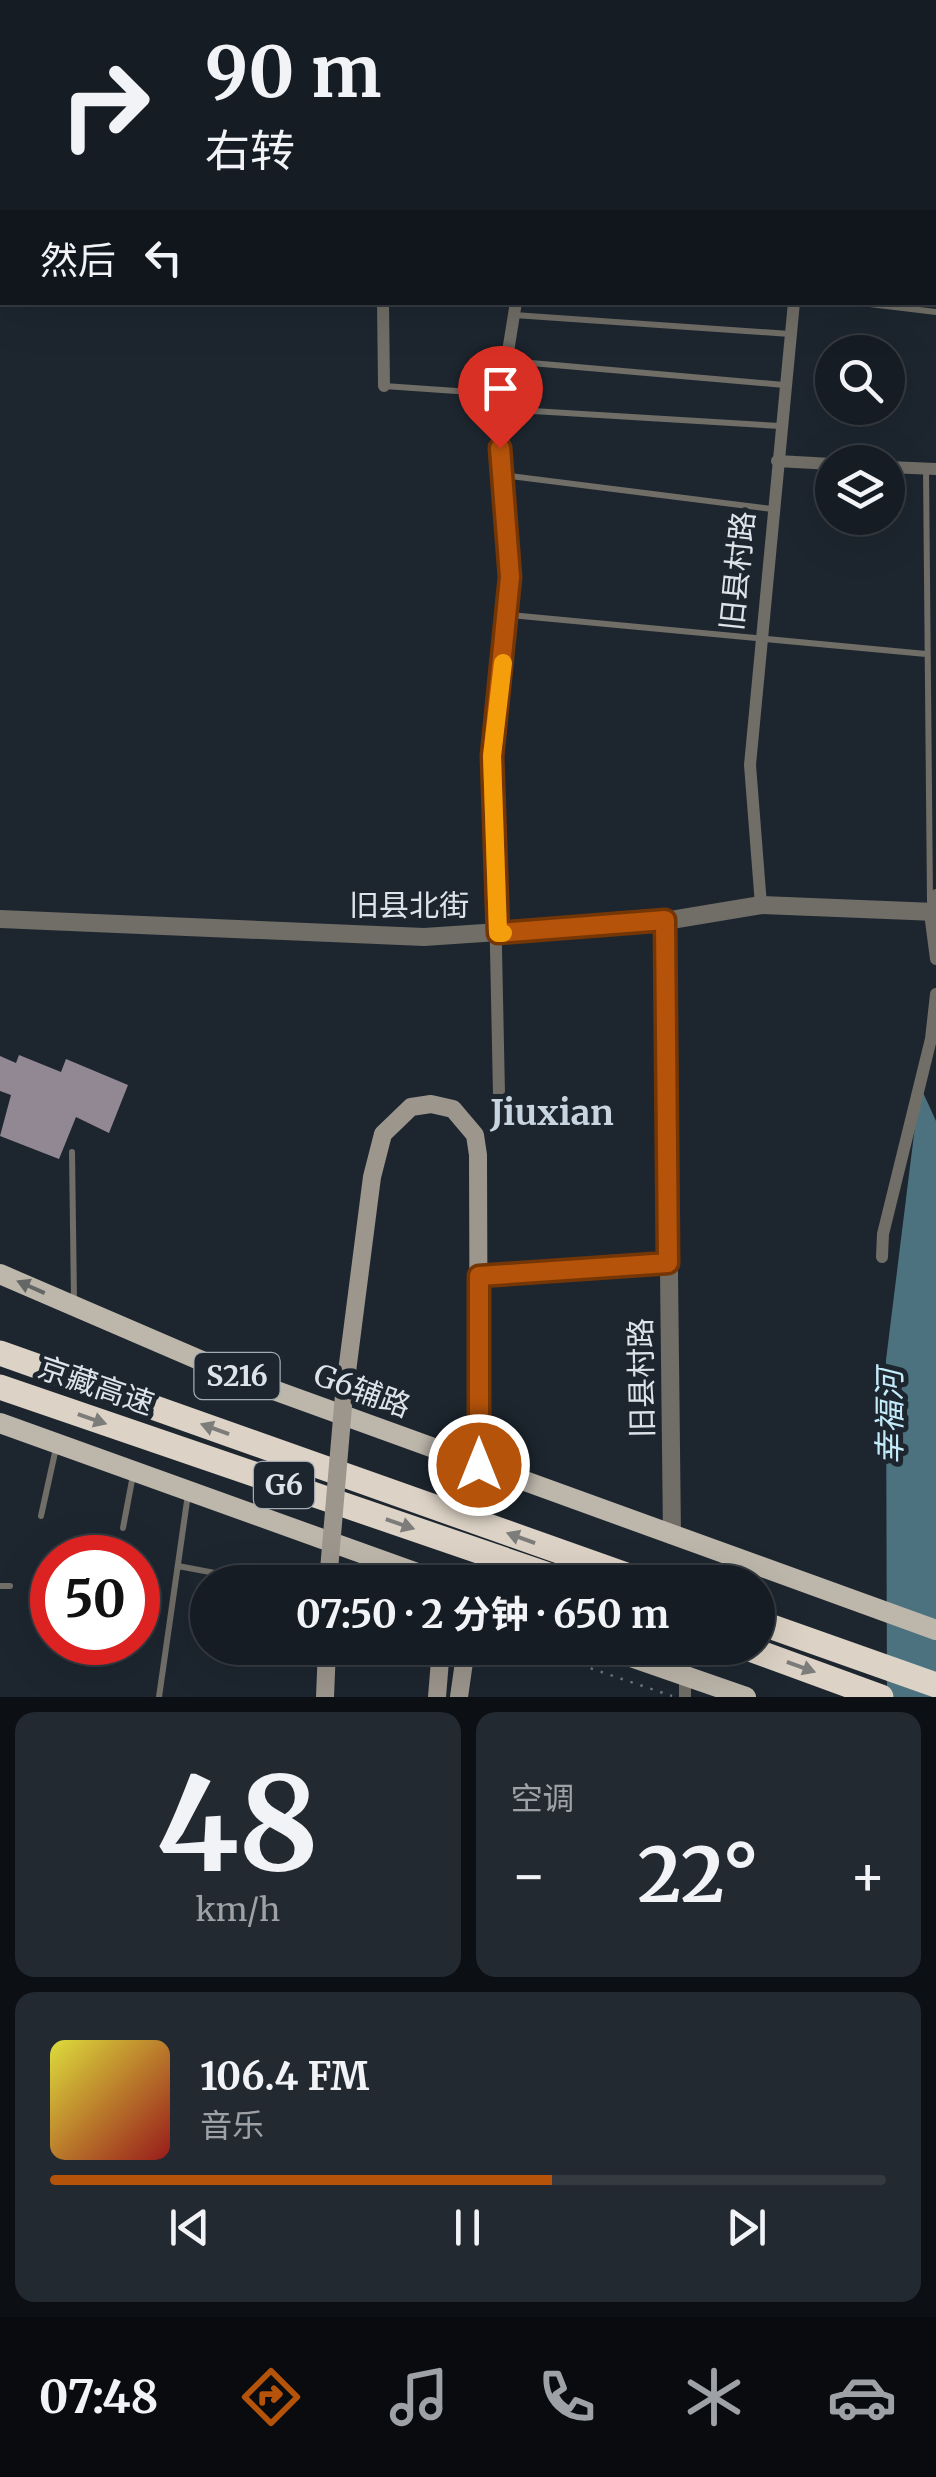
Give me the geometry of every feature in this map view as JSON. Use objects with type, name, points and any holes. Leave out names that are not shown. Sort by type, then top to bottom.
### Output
[{"type":"highway","points":[[0,1353],[598,1565]]},
{"type":"highway","name":"京藏高速","points":[[0,1387],[519,1565]]},
{"type":"highway","points":[[775,1628],[936,1685]]},
{"type":"highway","points":[[775,1658],[880,1697]]},
{"type":"main road","points":[[329,1565],[376,1154],[382,1134],[411,1107],[431,1104],[453,1109],[476,1135],[479,1465]]},
{"type":"main road","name":"G6辅路","points":[[0,1274],[246,1380],[936,1630]]},
{"type":"main road","points":[[0,1423],[190,1488],[392,1565]]},
{"type":"main road","points":[[326,1697],[327,1665]]},
{"type":"main road","points":[[437,1697],[440,1665]]},
{"type":"main road","points":[[459,1697],[464,1665]]},
{"type":"main road","points":[[640,1665],[685,1687],[732,1695]]},
{"type":"street","points":[[382,305],[384,386]]},
{"type":"street","name":"旧县村路","points":[[761,905],[750,765],[758,641],[794,305]]},
{"type":"street","points":[[498,1094],[492,756],[510,615],[500,402],[515,309]]},
{"type":"street","points":[[778,462],[815,463]]},
{"type":"street","points":[[905,468],[931,469]]},
{"type":"street","name":"旧县北街","points":[[0,919],[424,936],[665,920],[761,905],[934,907]]},
{"type":"street","points":[[934,907],[936,959]]},
{"type":"street","name":"旧县村路","points":[[665,920],[672,1535]]},
{"type":"street","points":[[882,1257],[883,1234],[931,1039],[936,994]]},
{"type":"street","points":[[479,1276],[668,1263]]},
{"type":"lane","points":[[878,305],[936,312]]},
{"type":"lane","points":[[515,309],[791,334]]},
{"type":"lane","points":[[506,360],[786,386]]},
{"type":"lane","points":[[384,386],[500,402],[781,426]]},
{"type":"lane","points":[[931,469],[926,654],[934,907]]},
{"type":"lane","points":[[502,475],[772,509]]},
{"type":"lane","points":[[510,615],[926,654]]},
{"type":"lane","points":[[926,621],[936,622]]},
{"type":"lane","points":[[72,1152],[74,1306]]},
{"type":"lane","points":[[41,1516],[58,1442]]},
{"type":"lane","points":[[124,1528],[134,1468]]},
{"type":"lane","points":[[159,1697],[190,1488]]},
{"type":"lane","points":[[178,1566],[190,1568]]},
{"type":"lane","points":[[0,1586],[10,1586]]},
{"type":"path","points":[[347,1396],[383,1402]]},
{"type":"path","points":[[581,1665],[674,1697]]},
{"type":"water","name":"幸福河","points":[[920,1086],[936,1121],[936,1697],[887,1697],[886,1360]]},
{"type":"building","points":[[19,1055],[61,1072],[66,1059],[128,1085],[109,1133],[76,1117],[59,1159],[0,1136],[11,1095],[0,1091],[0,1056],[16,1063]]},
{"type":"slow traffic","points":[[503,663],[492,756],[498,933],[503,933]]},
{"type":"district","name":"Jiuxian","points":[[552,1113]]},
{"type":"route","points":[[479,1465],[479,1276],[668,1263],[665,920],[498,933],[492,756],[510,615],[500,448]]}]
